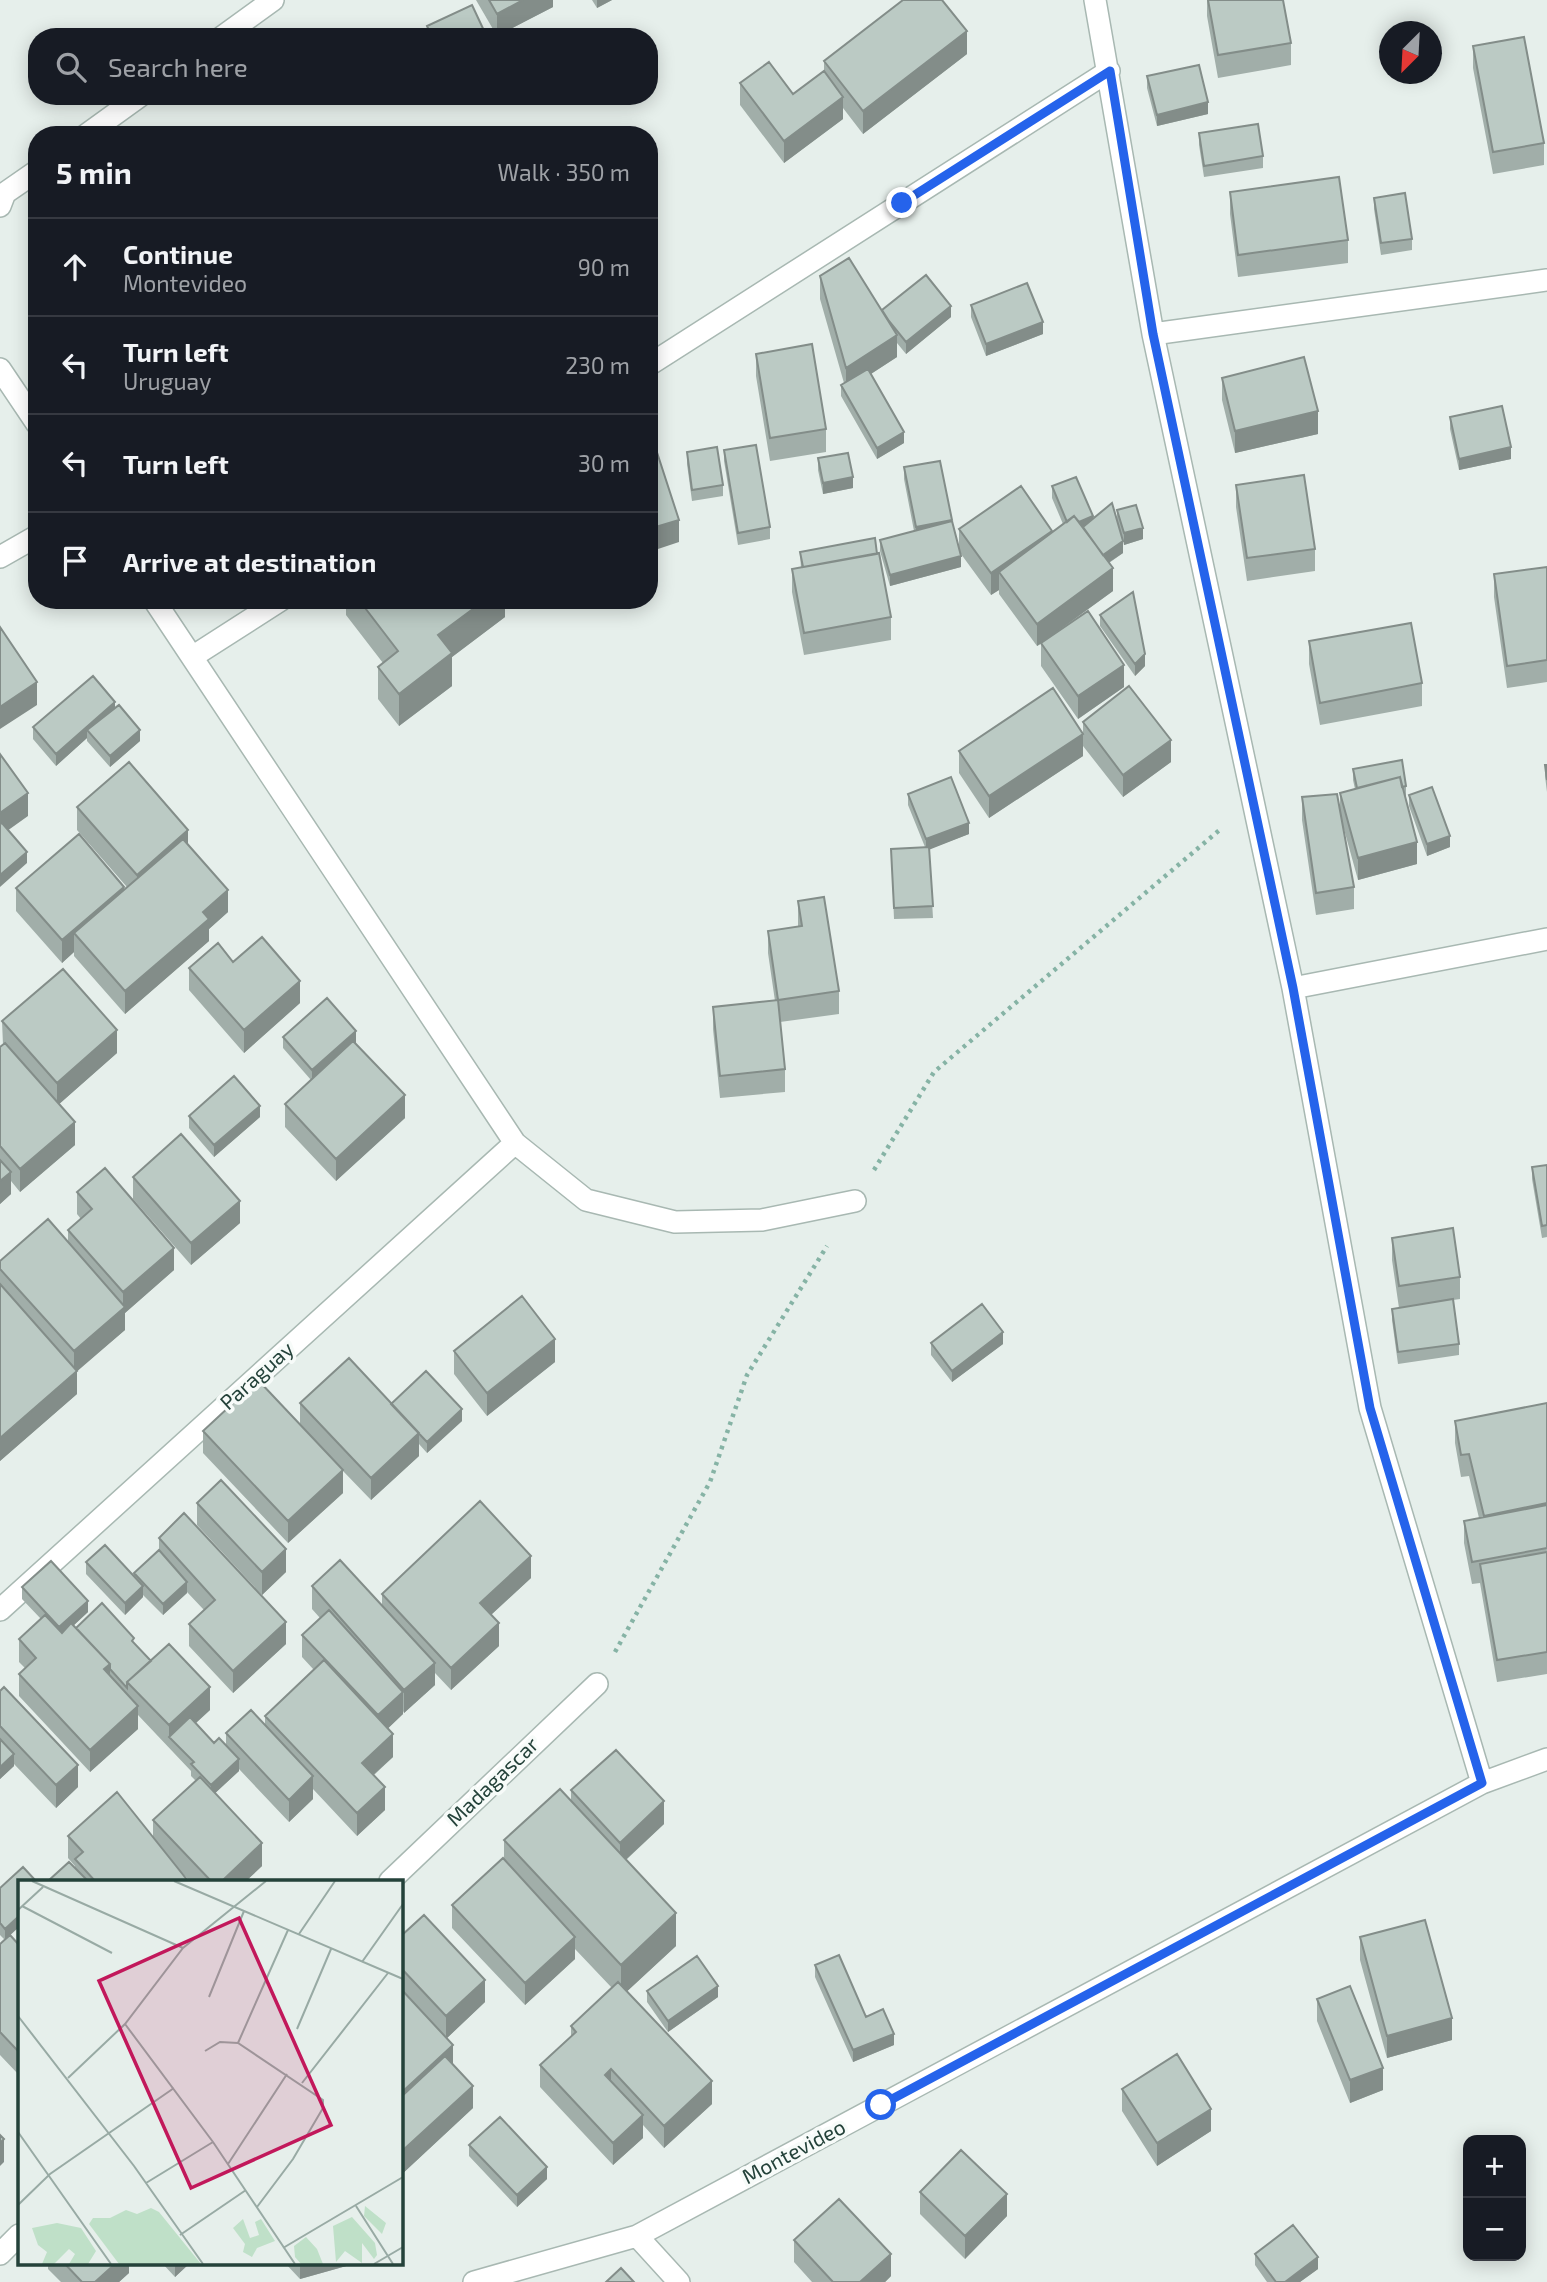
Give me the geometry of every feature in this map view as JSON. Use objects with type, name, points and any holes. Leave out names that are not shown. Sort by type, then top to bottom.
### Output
[{"type":"street","points":[[234,28],[273,0]]},
{"type":"street","points":[[1095,0],[1110,71],[1153,334],[1293,988],[1370,1408],[1482,1783]]},
{"type":"street","points":[[658,359],[1110,71]]},
{"type":"street","points":[[98,126],[128,105]]},
{"type":"street","points":[[0,206],[5,193],[28,177]]},
{"type":"street","points":[[1153,334],[1547,280]]},
{"type":"street","points":[[0,369],[28,411]]},
{"type":"street","points":[[0,557],[28,541]]},
{"type":"street","points":[[160,609],[515,1143],[586,1200],[675,1222],[762,1220],[855,1200]]},
{"type":"street","points":[[191,657],[267,609]]},
{"type":"street","points":[[1293,988],[1547,939]]},
{"type":"street","name":"Paraguay","points":[[0,1609],[515,1143]]},
{"type":"street","name":"Madagascar","points":[[391,1880],[597,1684]]},
{"type":"street","name":"Montevideo","points":[[474,2282],[637,2236],[1482,1783],[1547,1759]]},
{"type":"street","points":[[0,2254],[18,2236]]},
{"type":"street","points":[[637,2236],[679,2282]]},
{"type":"building","points":[[489,0],[523,0],[497,14]]},
{"type":"building","points":[[903,0],[942,0],[967,31],[863,111],[824,61]]},
{"type":"building","points":[[1208,0],[1283,0],[1291,43],[1218,55]]},
{"type":"building","points":[[472,5],[483,28],[428,28],[427,26]]},
{"type":"building","points":[[1524,37],[1544,143],[1493,152],[1473,46]]},
{"type":"building","points":[[769,62],[793,94],[824,71],[843,97],[784,141],[740,83]]},
{"type":"building","points":[[1199,65],[1208,102],[1157,115],[1147,76]]},
{"type":"building","points":[[1258,124],[1263,156],[1204,166],[1199,133]]},
{"type":"building","points":[[1339,177],[1348,240],[1238,255],[1230,192]]},
{"type":"building","points":[[1405,193],[1412,239],[1381,243],[1374,198]]},
{"type":"building","points":[[849,258],[897,335],[846,368],[820,276]]},
{"type":"building","points":[[926,275],[951,306],[906,342],[882,310]]},
{"type":"building","points":[[1027,283],[1043,322],[986,344],[971,305]]},
{"type":"building","points":[[812,344],[826,429],[770,438],[756,354]]},
{"type":"building","points":[[1304,357],[1318,411],[1235,431],[1222,378]]},
{"type":"building","points":[[868,369],[904,432],[877,448],[841,385]]},
{"type":"building","points":[[1502,406],[1511,447],[1459,459],[1450,417]]},
{"type":"building","points":[[756,445],[770,527],[738,533],[724,450]]},
{"type":"building","points":[[717,447],[723,485],[692,490],[687,452]]},
{"type":"building","points":[[848,453],[853,477],[823,483],[818,458]]},
{"type":"building","points":[[658,455],[679,520],[658,526]]},
{"type":"building","points":[[940,461],[952,520],[916,527],[904,467]]},
{"type":"building","points":[[1304,475],[1315,549],[1247,558],[1236,485]]},
{"type":"building","points":[[1076,477],[1093,516],[1079,522],[1074,516],[1067,522],[1052,486]]},
{"type":"building","points":[[1021,486],[1052,531],[991,573],[959,529]]},
{"type":"building","points":[[1112,503],[1123,541],[1103,555],[1083,527]]},
{"type":"building","points":[[1136,505],[1143,528],[1124,533],[1117,510]]},
{"type":"building","points":[[1074,516],[1113,568],[1037,624],[999,572]]},
{"type":"building","points":[[952,521],[961,556],[890,575],[880,540]]},
{"type":"building","points":[[875,538],[877,554],[803,567],[800,552]]},
{"type":"building","points":[[879,553],[891,617],[804,633],[792,569]]},
{"type":"building","points":[[1547,567],[1547,660],[1507,666],[1494,574]]},
{"type":"building","points":[[1133,592],[1145,654],[1135,664],[1100,615]]},
{"type":"building","points":[[366,609],[473,609],[438,635],[452,653],[399,694],[378,667],[398,651]]},
{"type":"building","points":[[1088,611],[1124,665],[1078,696],[1041,643]]},
{"type":"building","points":[[1411,623],[1422,683],[1320,703],[1309,641]]},
{"type":"building","points":[[0,627],[37,682],[0,707]]},
{"type":"building","points":[[93,676],[115,702],[56,754],[33,727]]},
{"type":"building","points":[[1129,686],[1171,740],[1123,775],[1083,722]]},
{"type":"building","points":[[1053,688],[1083,734],[989,796],[959,751]]},
{"type":"building","points":[[119,705],[140,730],[110,756],[87,730]]},
{"type":"building","points":[[0,754],[28,793],[0,813]]},
{"type":"building","points":[[1402,760],[1406,786],[1402,787],[1400,777],[1357,788],[1353,769]]},
{"type":"building","points":[[129,762],[188,830],[137,875],[77,807]]},
{"type":"building","points":[[951,777],[969,823],[926,839],[908,794]]},
{"type":"building","points":[[1400,777],[1417,842],[1358,858],[1340,793]]},
{"type":"building","points":[[1432,787],[1450,836],[1427,844],[1409,795]]},
{"type":"building","points":[[1337,794],[1354,887],[1316,893],[1302,797]]},
{"type":"building","points":[[2,823],[27,852],[0,875],[0,824]]},
{"type":"building","points":[[79,834],[124,887],[62,940],[16,888]]},
{"type":"building","points":[[183,839],[228,890],[203,912],[209,919],[125,991],[74,933]]},
{"type":"building","points":[[929,847],[933,906],[894,908],[891,849]]},
{"type":"building","points":[[824,897],[839,991],[778,1000],[768,931],[802,926],[798,901]]},
{"type":"building","points":[[262,937],[300,981],[244,1030],[189,968],[218,943],[233,962]]},
{"type":"building","points":[[63,969],[117,1030],[57,1083],[2,1021]]},
{"type":"building","points":[[327,998],[356,1031],[312,1070],[283,1037]]},
{"type":"building","points":[[778,1000],[785,1069],[720,1076],[713,1007]]},
{"type":"building","points":[[353,1041],[405,1095],[336,1159],[285,1104]]},
{"type":"building","points":[[5,1043],[75,1122],[20,1169],[0,1146],[0,1047]]},
{"type":"building","points":[[234,1076],[260,1106],[214,1145],[189,1116]]},
{"type":"building","points":[[181,1134],[240,1201],[191,1243],[133,1177]]},
{"type":"building","points":[[0,1160],[11,1172],[0,1181]]},
{"type":"building","points":[[1547,1165],[1547,1225],[1542,1226],[1532,1167]]},
{"type":"building","points":[[105,1168],[174,1248],[123,1292],[68,1230],[92,1209],[77,1192]]},
{"type":"building","points":[[48,1219],[125,1307],[74,1351],[0,1269],[0,1261]]},
{"type":"building","points":[[1453,1228],[1460,1277],[1399,1286],[1392,1238]]},
{"type":"building","points":[[0,1284],[77,1371],[0,1438]]},
{"type":"building","points":[[522,1296],[555,1339],[487,1393],[454,1351]]},
{"type":"building","points":[[1453,1299],[1459,1344],[1398,1352],[1392,1309]]},
{"type":"building","points":[[982,1304],[1003,1332],[952,1371],[931,1343]]},
{"type":"building","points":[[349,1358],[419,1433],[371,1478],[300,1403]]},
{"type":"building","points":[[426,1371],[462,1409],[427,1442],[391,1404]]},
{"type":"building","points":[[258,1380],[343,1470],[288,1521],[203,1431]]},
{"type":"building","points":[[1547,1403],[1547,1503],[1484,1516],[1469,1454],[1461,1455],[1455,1421]]},
{"type":"building","points":[[221,1480],[286,1549],[262,1572],[197,1503]]},
{"type":"building","points":[[480,1501],[531,1556],[480,1603],[499,1623],[451,1668],[382,1594]]},
{"type":"building","points":[[1547,1505],[1547,1548],[1472,1562],[1464,1521]]},
{"type":"building","points":[[184,1513],[286,1622],[233,1671],[189,1624],[215,1600],[159,1538]]},
{"type":"building","points":[[105,1545],[143,1586],[125,1603],[86,1562]]},
{"type":"building","points":[[159,1550],[187,1582],[163,1604],[134,1573]]},
{"type":"building","points":[[1547,1552],[1547,1652],[1497,1660],[1480,1564]]},
{"type":"building","points":[[340,1560],[435,1663],[404,1690],[312,1586]]},
{"type":"building","points":[[51,1561],[88,1601],[59,1627],[22,1587]]},
{"type":"building","points":[[102,1603],[151,1661],[127,1682],[127,1688],[110,1669],[110,1664],[76,1628]]},
{"type":"building","points":[[329,1610],[403,1692],[378,1715],[302,1635]]},
{"type":"building","points":[[45,1615],[62,1633],[71,1623],[110,1664],[104,1669],[138,1706],[90,1750],[19,1674],[36,1658],[19,1639]]},
{"type":"building","points":[[169,1644],[210,1687],[169,1725],[127,1682]]},
{"type":"building","points":[[324,1660],[393,1734],[362,1763],[385,1787],[357,1813],[265,1716]]},
{"type":"building","points":[[4,1687],[78,1765],[56,1785],[0,1726],[0,1691]]},
{"type":"building","points":[[251,1710],[313,1776],[289,1800],[226,1733]]},
{"type":"building","points":[[190,1717],[214,1743],[219,1738],[239,1759],[211,1785],[191,1764],[194,1762],[169,1737]]},
{"type":"building","points":[[0,1739],[14,1754],[0,1767]]},
{"type":"building","points":[[616,1750],[664,1801],[620,1843],[571,1790]]},
{"type":"building","points":[[200,1777],[262,1843],[223,1880],[210,1880],[153,1820]]},
{"type":"building","points":[[560,1789],[676,1913],[621,1965],[504,1840]]},
{"type":"building","points":[[117,1792],[187,1880],[94,1880],[75,1859],[83,1852],[68,1836]]},
{"type":"building","points":[[503,1858],[575,1937],[525,1983],[452,1905]]},
{"type":"building","points":[[69,1862],[87,1880],[49,1880]]},
{"type":"building","points":[[23,1867],[35,1880],[18,1880],[18,1917],[5,1929],[0,1923],[0,1888]]},
{"type":"building","points":[[424,1915],[485,1980],[446,2016],[402,1969],[402,1935]]},
{"type":"building","points":[[1425,1920],[1452,2018],[1387,2036],[1360,1937]]},
{"type":"building","points":[[10,1935],[18,1944],[18,2051],[0,2032],[0,1944]]},
{"type":"building","points":[[839,1955],[866,2017],[883,2009],[894,2034],[853,2050],[815,1965]]},
{"type":"building","points":[[697,1956],[718,1986],[668,2021],[647,1991]]},
{"type":"building","points":[[618,1982],[712,2081],[664,2126],[611,2069],[605,2075],[643,2115],[613,2143],[540,2065],[576,2032],[571,2026]]},
{"type":"building","points":[[1350,1986],[1383,2068],[1350,2080],[1317,1999]]},
{"type":"building","points":[[402,1990],[453,2045],[402,2092]]},
{"type":"building","points":[[1177,2054],[1211,2109],[1157,2143],[1122,2089]]},
{"type":"building","points":[[445,2056],[473,2086],[402,2151],[402,2096]]},
{"type":"building","points":[[500,2117],[547,2167],[517,2195],[469,2145]]},
{"type":"building","points":[[961,2150],[1007,2194],[965,2236],[920,2192]]},
{"type":"building","points":[[839,2199],[891,2254],[860,2282],[833,2282],[794,2240]]},
{"type":"building","points":[[1293,2225],[1318,2257],[1285,2282],[1276,2282],[1255,2254]]},
{"type":"building","points":[[65,2264],[115,2264],[95,2282],[82,2282]]},
{"type":"building","points":[[621,2268],[634,2282],[606,2282]]},
{"type":"route","points":[[881,2105],[1482,1783],[1370,1408],[1293,988],[1153,334],[1110,71],[902,203]]}]
